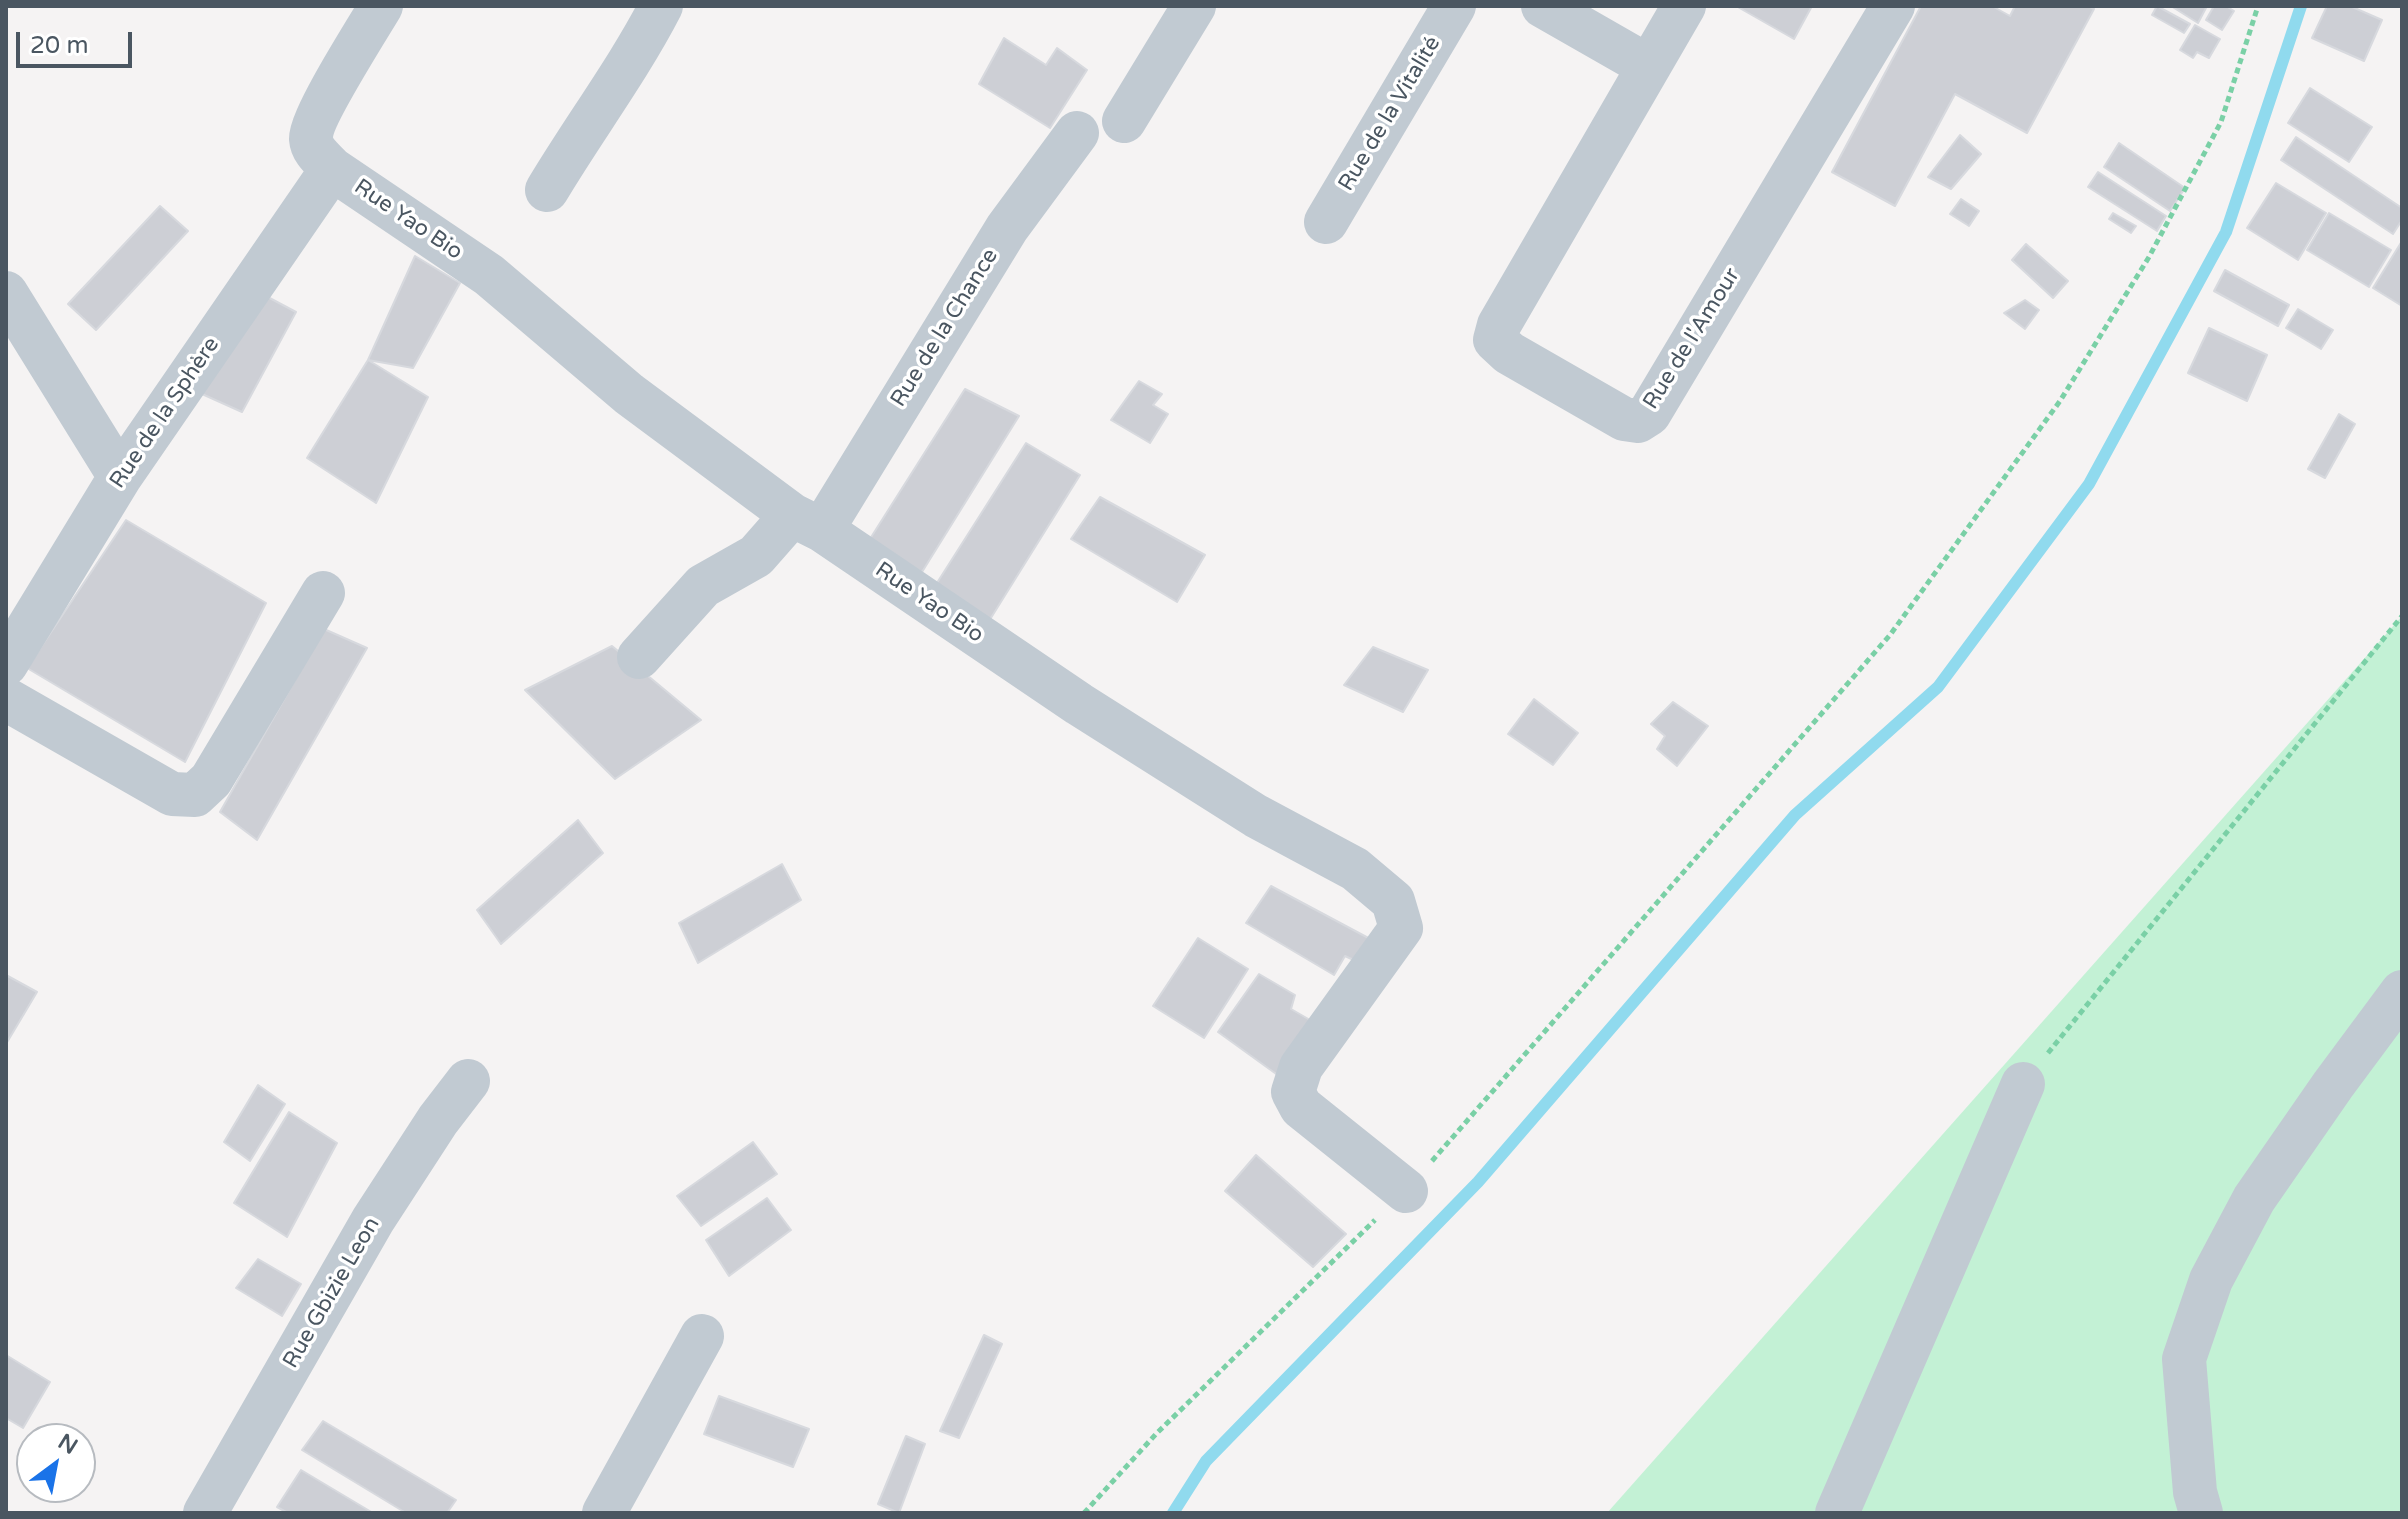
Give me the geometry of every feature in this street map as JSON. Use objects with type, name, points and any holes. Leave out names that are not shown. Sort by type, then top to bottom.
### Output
[{"type":"street","name":"Rue Yao Bio","points":[[381,6],[313,127],[311,139],[315,151],[332,169],[489,275],[629,394],[807,523],[1079,704],[1256,816],[1355,869],[1393,901],[1401,928],[1301,1067],[1293,1092],[1301,1107],[1406,1191]]},
{"type":"street","points":[[547,190],[635,53],[661,6]]},
{"type":"street","name":"Rue de la Vitalité","points":[[1326,222],[1454,6]]},
{"type":"street","points":[[1543,6],[1648,66],[1684,6]]},
{"type":"street","name":"Rue de l'Amour","points":[[1648,66],[1499,325],[1495,340],[1509,353],[1624,419],[1638,421],[1649,414],[1893,6]]},
{"type":"street","points":[[1124,121],[1178,11]]},
{"type":"street","name":"Rue de la Chance","points":[[639,657],[703,586],[807,523],[1007,228],[1077,133]]},
{"type":"street","name":"Rue de la Sphère","points":[[6,664],[120,477],[332,169]]},
{"type":"street","points":[[6,293],[120,477]]},
{"type":"street","points":[[6,699],[172,794],[195,795],[211,780],[323,593]]},
{"type":"street","points":[[2201,1513],[2195,1492],[2184,1359],[2211,1280],[2254,1199],[2402,992]]},
{"type":"street","name":"Rue Gbizie Leon","points":[[205,1513],[373,1220],[438,1120],[468,1081]]},
{"type":"street","points":[[1837,1513],[2023,1084]]},
{"type":"street","points":[[604,1513],[702,1336]]},
{"type":"path","points":[[1084,1513],[1156,1434],[1406,1191],[1890,635],[2060,401],[2149,257],[2221,122],[2258,6]]},
{"type":"path","points":[[2023,1084],[2402,616]]},
{"type":"green space","points":[[2402,616],[2402,1513],[1607,1513]]},
{"type":"building","points":[[1736,6],[1812,6],[1794,39]]},
{"type":"building","points":[[1921,6],[1992,6],[2010,16],[2015,6],[2088,6],[2094,9],[2027,133],[1955,94],[1895,206],[1832,172]]},
{"type":"building","points":[[2157,6],[2190,24],[2184,33],[2152,15]]},
{"type":"building","points":[[2171,6],[2207,6],[2198,23]]},
{"type":"building","points":[[2214,6],[2226,6],[2234,11],[2222,30],[2206,20]]},
{"type":"building","points":[[2327,6],[2350,6],[2382,20],[2364,61],[2312,38]]},
{"type":"building","points":[[2195,25],[2220,39],[2209,58],[2197,52],[2193,58],[2180,50]]},
{"type":"building","points":[[1004,38],[1046,65],[1057,48],[1087,70],[1050,128],[979,84]]},
{"type":"building","points":[[2310,88],[2372,127],[2349,162],[2288,123]]},
{"type":"building","points":[[1960,135],[1981,154],[1951,189],[1928,177]]},
{"type":"building","points":[[2296,137],[2402,208],[2402,220],[2393,234],[2281,160]]},
{"type":"building","points":[[2119,143],[2185,188],[2170,211],[2104,167]]},
{"type":"building","points":[[2098,172],[2166,216],[2157,231],[2088,187]]},
{"type":"building","points":[[2276,183],[2326,213],[2298,260],[2247,228]]},
{"type":"building","points":[[1961,199],[1979,211],[1969,226],[1950,214]]},
{"type":"building","points":[[160,206],[188,231],[96,330],[68,304]]},
{"type":"building","points":[[2113,213],[2136,226],[2131,233],[2109,219]]},
{"type":"building","points":[[2329,213],[2391,250],[2369,287],[2307,250]]},
{"type":"building","points":[[2402,241],[2402,306],[2373,288]]},
{"type":"building","points":[[2026,244],[2068,281],[2053,298],[2012,260]]},
{"type":"building","points":[[415,256],[460,283],[413,368],[368,360]]},
{"type":"building","points":[[2225,270],[2289,305],[2278,326],[2214,291]]},
{"type":"building","points":[[264,295],[296,312],[242,412],[202,394]]},
{"type":"building","points":[[2025,300],[2039,310],[2025,329],[2004,313]]},
{"type":"building","points":[[2298,309],[2333,330],[2321,349],[2286,328]]},
{"type":"building","points":[[2209,328],[2267,355],[2247,401],[2188,373]]},
{"type":"building","points":[[368,360],[428,397],[376,503],[307,458]]},
{"type":"building","points":[[1139,381],[1162,394],[1153,405],[1168,414],[1150,443],[1111,420]]},
{"type":"building","points":[[965,389],[1019,416],[922,572],[868,542]]},
{"type":"building","points":[[2339,414],[2355,424],[2325,478],[2308,469]]},
{"type":"building","points":[[1026,443],[1080,475],[989,621],[935,586]]},
{"type":"building","points":[[1100,497],[1205,555],[1177,602],[1071,539]]},
{"type":"building","points":[[126,520],[266,603],[185,762],[27,668]]},
{"type":"building","points":[[324,629],[367,648],[257,840],[220,812]]},
{"type":"building","points":[[612,646],[701,720],[615,779],[525,690]]},
{"type":"building","points":[[1373,647],[1428,670],[1403,712],[1344,685]]},
{"type":"building","points":[[1534,699],[1578,733],[1553,765],[1508,734]]},
{"type":"building","points":[[1673,702],[1708,726],[1677,766],[1657,749],[1665,736],[1651,724]]},
{"type":"building","points":[[578,820],[603,853],[501,944],[477,910]]},
{"type":"building","points":[[782,864],[801,900],[698,963],[679,923]]},
{"type":"building","points":[[1271,886],[1374,941],[1362,964],[1345,956],[1334,975],[1246,923]]},
{"type":"building","points":[[1198,938],[1248,969],[1204,1038],[1153,1006]]},
{"type":"building","points":[[1259,974],[1295,995],[1291,1009],[1317,1024],[1279,1076],[1218,1032]]},
{"type":"building","points":[[6,975],[37,992],[6,1044]]},
{"type":"building","points":[[258,1085],[285,1104],[250,1161],[224,1142]]},
{"type":"building","points":[[289,1112],[337,1143],[287,1237],[234,1203]]},
{"type":"building","points":[[753,1142],[777,1174],[701,1226],[677,1196]]},
{"type":"building","points":[[1256,1155],[1346,1234],[1313,1267],[1225,1191]]},
{"type":"building","points":[[767,1198],[791,1230],[729,1276],[706,1240]]},
{"type":"building","points":[[258,1259],[301,1284],[282,1316],[236,1288]]},
{"type":"building","points":[[984,1335],[1002,1344],[959,1438],[940,1431]]},
{"type":"building","points":[[6,1355],[50,1382],[26,1423],[16,1424],[6,1418]]},
{"type":"building","points":[[719,1396],[809,1429],[793,1467],[704,1434]]},
{"type":"building","points":[[323,1421],[456,1500],[447,1513],[406,1513],[302,1450]]},
{"type":"building","points":[[906,1436],[925,1444],[899,1513],[878,1504]]},
{"type":"building","points":[[301,1470],[373,1513],[288,1513],[277,1507]]},
{"type":"waterway","points":[[1173,1513],[1206,1461],[1478,1182],[1795,815],[1938,687],[2089,484],[2226,232],[2301,6]]}]
